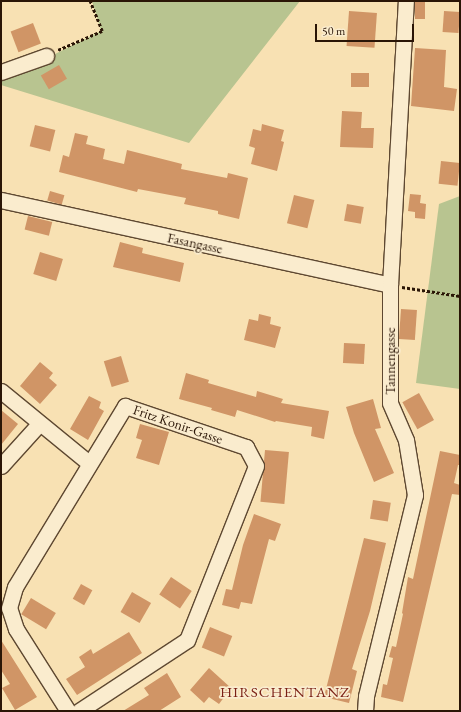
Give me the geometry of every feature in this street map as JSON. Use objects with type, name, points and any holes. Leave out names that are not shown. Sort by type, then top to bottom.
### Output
[{"type":"street","name":"Tannengasse","points":[[366,711],[366,696],[415,495],[406,440],[390,403],[390,285],[406,1]]},
{"type":"street","points":[[1,72],[46,56]]},
{"type":"street","name":"Fasangasse","points":[[1,200],[390,285]]},
{"type":"street","points":[[1,391],[39,424],[89,463]]},
{"type":"street","name":"Fritz Konir-Gasse","points":[[68,711],[16,629],[9,608],[15,587],[125,406],[246,447],[256,466],[187,640],[79,711]]},
{"type":"street","points":[[1,466],[39,424]]},
{"type":"path","points":[[46,56],[102,30],[90,1]]},
{"type":"path","points":[[390,285],[460,296]]},
{"type":"green space","points":[[92,1],[300,1],[189,143],[1,85],[1,81],[101,31]]},
{"type":"green space","points":[[460,196],[460,389],[416,383],[439,204]]},
{"type":"building","points":[[415,1],[425,1],[425,19],[415,19]]},
{"type":"building","points":[[349,11],[377,13],[374,48],[347,46]]},
{"type":"building","points":[[444,11],[460,12],[458,33],[443,32]]},
{"type":"building","points":[[33,23],[41,44],[18,52],[11,32]]},
{"type":"building","points":[[415,48],[446,50],[444,87],[457,89],[454,111],[411,106]]},
{"type":"building","points":[[59,65],[67,79],[49,89],[41,76]]},
{"type":"building","points":[[351,73],[369,73],[369,87],[351,87]]},
{"type":"building","points":[[342,111],[362,112],[361,128],[374,128],[373,148],[340,147]]},
{"type":"building","points":[[262,124],[284,130],[281,141],[284,142],[277,171],[251,164],[255,148],[249,146],[253,129],[261,131]]},
{"type":"building","points":[[35,125],[55,130],[50,151],[30,146]]},
{"type":"building","points":[[75,133],[88,136],[86,144],[105,149],[103,159],[124,164],[127,150],[182,164],[181,169],[227,178],[228,173],[248,178],[239,219],[218,214],[218,211],[184,204],[186,198],[138,189],[137,192],[59,172],[63,155],[69,157]]},
{"type":"building","points":[[441,161],[460,163],[457,186],[439,184]]},
{"type":"building","points":[[50,191],[64,195],[62,205],[47,201]]},
{"type":"building","points":[[410,194],[421,195],[420,203],[426,204],[425,219],[415,218],[415,212],[408,211]]},
{"type":"building","points":[[294,195],[314,200],[307,228],[287,223]]},
{"type":"building","points":[[347,204],[364,207],[361,224],[344,221]]},
{"type":"building","points":[[28,216],[52,222],[49,236],[25,230]]},
{"type":"building","points":[[120,242],[143,248],[142,253],[184,263],[180,282],[113,267]]},
{"type":"building","points":[[40,252],[63,259],[56,281],[33,274]]},
{"type":"building","points":[[401,309],[417,310],[415,340],[399,339]]},
{"type":"building","points":[[259,314],[271,317],[270,324],[281,327],[275,348],[244,340],[249,319],[258,321]]},
{"type":"building","points":[[344,343],[365,344],[364,364],[343,363]]},
{"type":"building","points":[[121,356],[129,382],[112,387],[104,361]]},
{"type":"building","points":[[40,362],[53,373],[49,378],[57,385],[40,404],[20,386]]},
{"type":"building","points":[[186,373],[209,380],[208,383],[256,397],[257,391],[283,399],[281,403],[329,411],[324,439],[311,436],[312,427],[275,422],[237,410],[235,417],[211,410],[212,408],[179,399]]},
{"type":"building","points":[[419,393],[434,420],[417,429],[402,402]]},
{"type":"building","points":[[89,396],[101,402],[99,408],[104,411],[88,440],[70,429]]},
{"type":"building","points":[[373,399],[381,428],[375,429],[394,473],[374,482],[354,433],[346,407]]},
{"type":"building","points":[[1,410],[18,424],[1,445]]},
{"type":"building","points":[[140,424],[169,432],[159,465],[136,458],[142,440],[136,438]]},
{"type":"building","points":[[265,450],[289,452],[284,504],[260,502]]},
{"type":"building","points":[[440,451],[460,455],[460,465],[458,465],[454,483],[460,485],[460,495],[452,494],[403,702],[381,697],[383,684],[387,685],[393,658],[389,657],[392,646],[396,647],[403,614],[408,577],[413,579]]},
{"type":"building","points":[[373,500],[391,503],[388,522],[370,519]]},
{"type":"building","points":[[254,514],[281,524],[275,541],[269,539],[252,604],[241,602],[239,609],[222,605],[226,589],[232,590],[243,545]]},
{"type":"building","points":[[364,538],[386,543],[370,611],[352,669],[357,671],[349,703],[324,697]]},
{"type":"building","points":[[171,577],[192,591],[180,608],[159,594]]},
{"type":"building","points":[[81,584],[92,590],[84,605],[73,599]]},
{"type":"building","points":[[132,592],[151,603],[140,623],[120,612]]},
{"type":"building","points":[[31,598],[56,613],[46,629],[21,614]]},
{"type":"building","points":[[210,627],[232,636],[224,656],[202,647]]},
{"type":"building","points":[[129,632],[142,653],[77,695],[66,679],[85,667],[79,657],[91,649],[93,654]]},
{"type":"building","points":[[1,640],[37,697],[15,710],[2,688],[10,684],[1,670]]},
{"type":"building","points":[[209,668],[231,688],[219,704],[209,697],[204,703],[190,690]]},
{"type":"building","points":[[167,673],[181,697],[159,711],[123,711],[149,695],[144,688]]},
{"type":"district","name":"HIRSCHENTANZ","points":[[285,692]]}]
